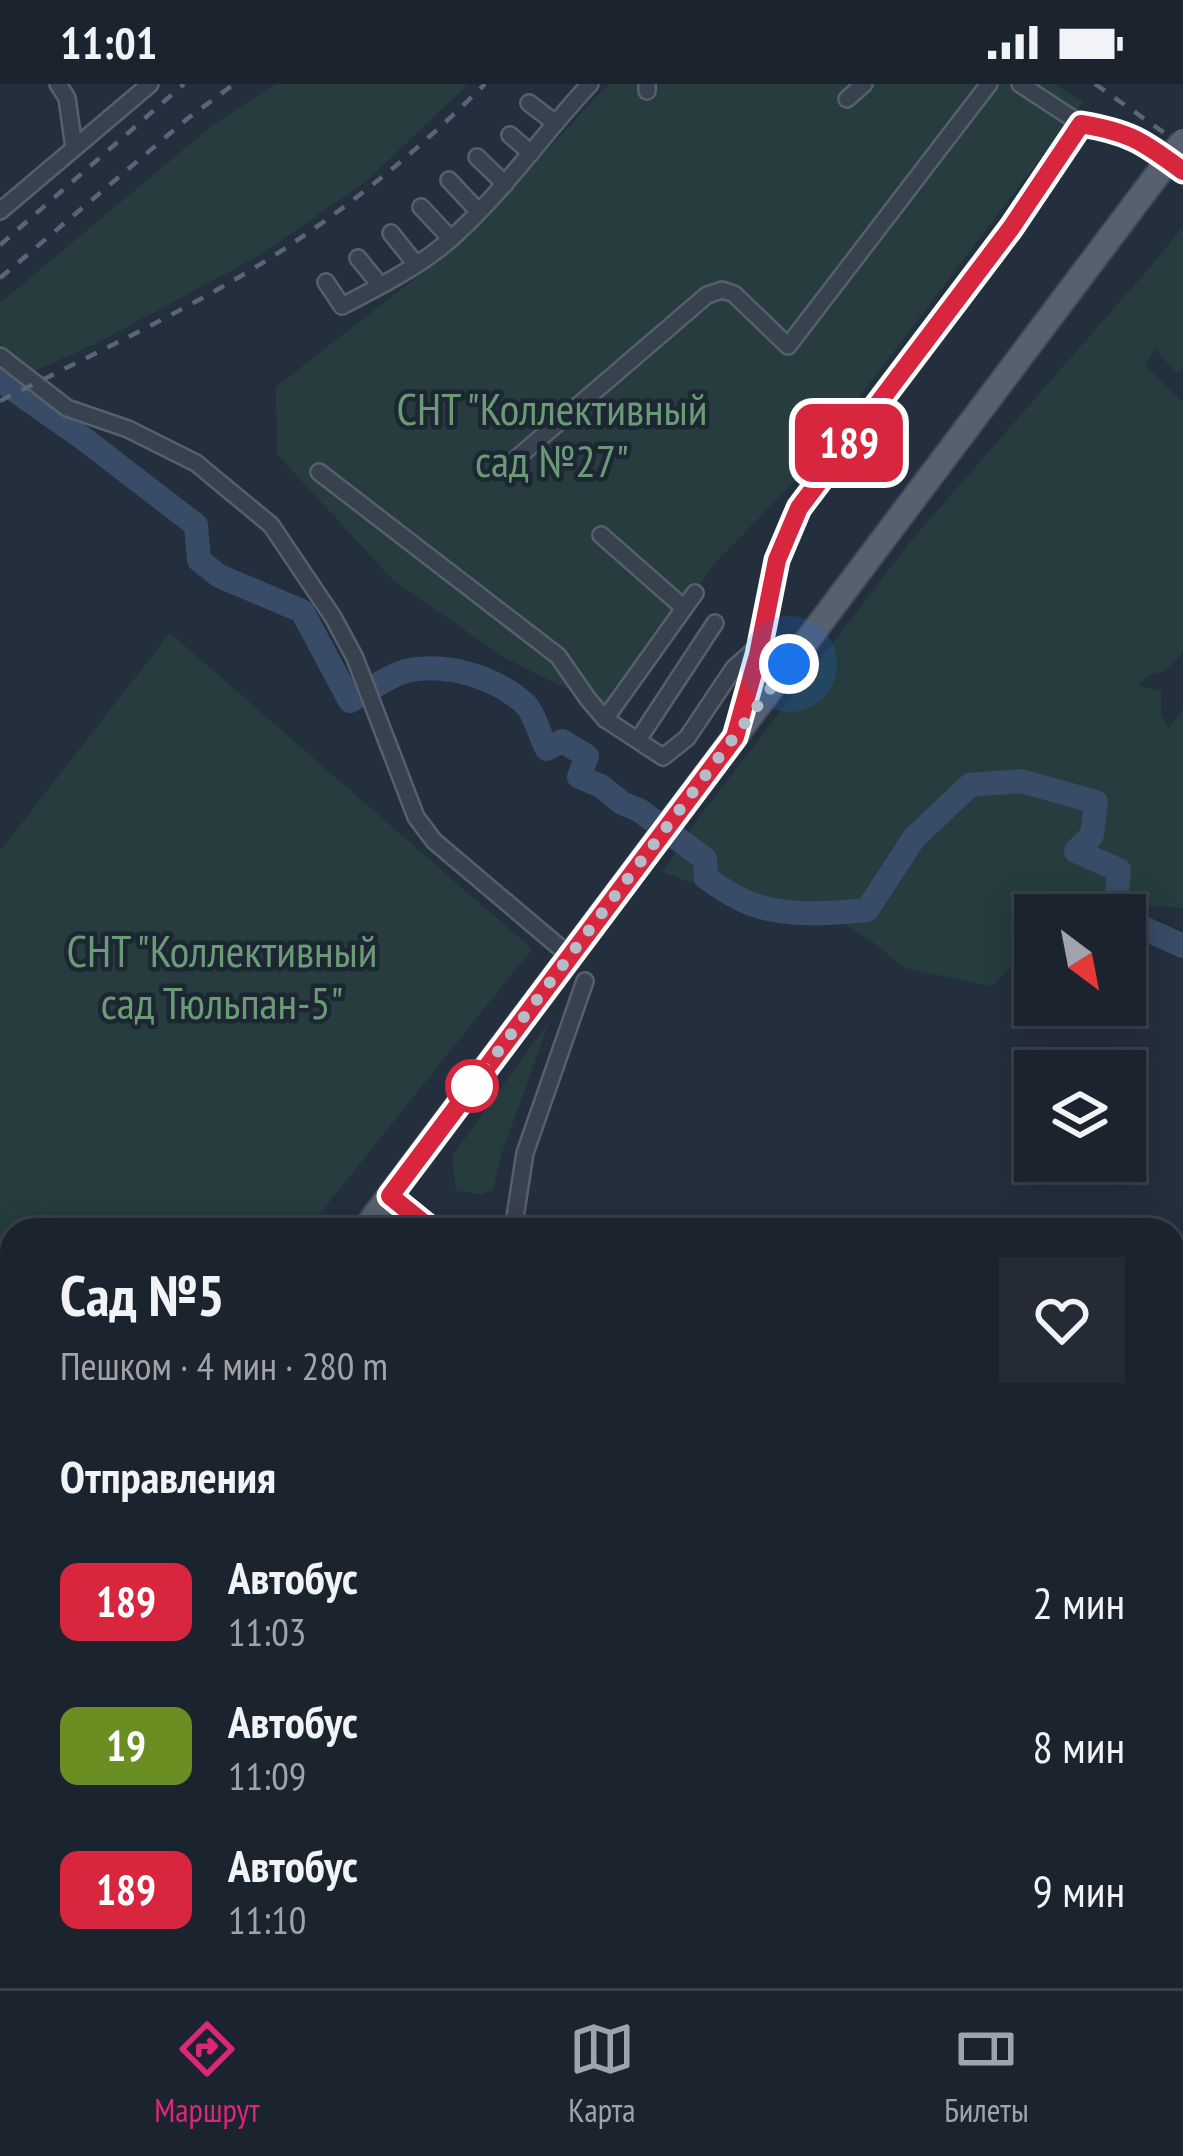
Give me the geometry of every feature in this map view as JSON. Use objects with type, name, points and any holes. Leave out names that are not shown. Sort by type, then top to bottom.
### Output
[{"type":"main road","points":[[373,1218],[1183,141]]},
{"type":"street","points":[[58,84],[67,98],[74,148]]},
{"type":"street","points":[[0,211],[150,84]]},
{"type":"street","points":[[847,99],[864,84]]},
{"type":"street","points":[[517,458],[707,295],[722,290],[734,294],[788,346],[988,84]]},
{"type":"street","points":[[1021,84],[1081,124],[1137,138],[1183,171]]},
{"type":"street","points":[[326,281],[342,306],[451,239],[505,184],[581,87]]},
{"type":"street","points":[[529,103],[554,122]]},
{"type":"street","points":[[735,737],[777,560],[799,508],[1011,228],[1081,124]]},
{"type":"street","points":[[510,135],[531,153]]},
{"type":"street","points":[[477,157],[505,184]]},
{"type":"street","points":[[449,181],[478,211]]},
{"type":"street","points":[[421,207],[451,239]]},
{"type":"street","points":[[392,233],[416,263]]},
{"type":"street","points":[[358,258],[380,285]]},
{"type":"street","points":[[0,356],[67,408],[128,430],[196,464],[271,525],[355,658],[416,817],[434,841],[570,956]]},
{"type":"street","points":[[319,472],[558,656],[605,719],[663,757],[686,738],[734,668],[760,644]]},
{"type":"street","points":[[601,535],[684,608]]},
{"type":"street","points":[[605,719],[695,593]]},
{"type":"street","points":[[638,740],[715,623]]},
{"type":"street","points":[[515,1218],[525,1153],[585,981]]},
{"type":"street","points":[[390,1196],[417,1218]]},
{"type":"green space","points":[[276,84],[468,84],[368,180],[260,255],[33,372],[0,343],[0,303],[213,125]]},
{"type":"green space","name":"СНТ \"Коллективный сад №27\"","points":[[609,84],[1054,84],[1083,102],[797,479],[715,563],[612,711],[505,658],[393,580],[277,454],[276,387],[454,248]]},
{"type":"green space","points":[[1183,228],[1183,370],[1177,373],[1155,349],[1145,366],[1183,402],[1183,652],[1166,671],[1149,675],[1138,686],[1161,691],[1161,714],[1168,728],[1183,710],[1183,908],[1146,906],[1146,894],[1014,894],[1014,963],[992,986],[904,968],[831,916],[774,914],[663,872],[697,820],[911,541]]},
{"type":"green space","name":"СНТ \"Коллективный сад Тюльпан-5\"","points":[[170,633],[532,949],[317,1218],[0,1218],[0,851]]},
{"type":"green space","points":[[550,1020],[493,1190],[482,1194],[456,1191],[452,1156]]},
{"type":"waterway","points":[[0,380],[196,525],[199,560],[219,576],[302,611],[350,701],[410,670],[457,671],[488,680],[527,706],[547,749],[562,741],[587,756],[579,777],[639,810],[705,859],[706,878],[740,899],[786,912],[867,910],[914,838],[970,785],[1021,781],[1096,802],[1092,835],[1076,851],[1119,870],[1117,892],[1130,922],[1183,946]]},
{"type":"railway","points":[[0,245],[184,84]]},
{"type":"railway","points":[[0,278],[234,84]]},
{"type":"railway","points":[[0,401],[186,307],[279,253],[372,186],[485,84]]},
{"type":"railway","points":[[1095,84],[1183,146]]},
{"type":"bus line","name":"189","points":[[417,1218],[390,1196],[735,737],[777,560],[799,508],[1011,228],[1081,124],[1137,138],[1183,171]]},
{"type":"route","points":[[472,1086],[789,664]]}]
